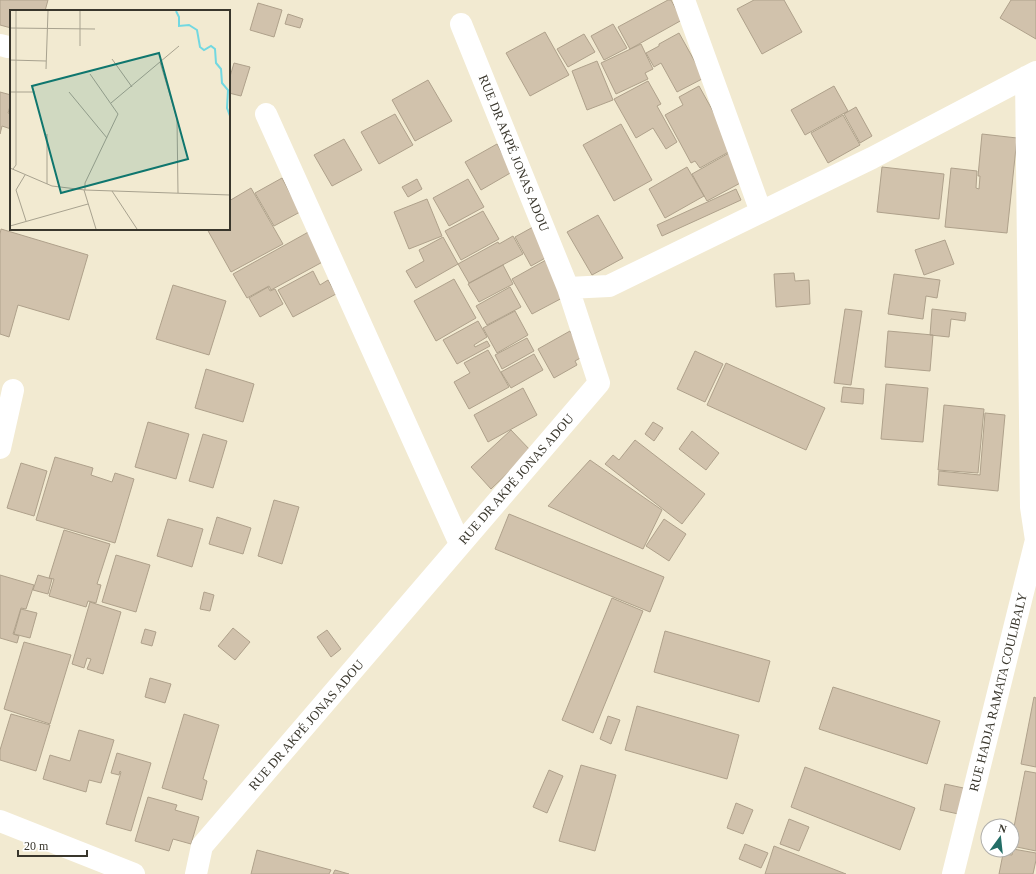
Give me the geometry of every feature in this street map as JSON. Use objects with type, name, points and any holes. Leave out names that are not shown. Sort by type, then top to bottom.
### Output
[{"type":"street","points":[[684,0],[761,212]]},
{"type":"street","name":"RUE DR AKPÉ JONAS ADOU","points":[[196,874],[202,846],[599,383],[568,288],[461,24]]},
{"type":"street","points":[[568,288],[609,286],[872,158],[1031,75]]},
{"type":"street","name":"RUE HADJA RAMATA COULIBALY","points":[[953,874],[1036,540],[1030,506],[1031,75]]},
{"type":"street","points":[[266,114],[460,544]]},
{"type":"street","points":[[0,448],[13,390]]},
{"type":"street","points":[[0,821],[134,874]]},
{"type":"building","points":[[0,0],[48,0],[45,10],[10,10],[10,28],[0,25]]},
{"type":"building","points":[[668,0],[671,0],[682,20],[630,49],[618,27]]},
{"type":"building","points":[[754,0],[784,0],[802,32],[762,54],[737,9]]},
{"type":"building","points":[[1011,0],[1036,0],[1036,39],[1000,18]]},
{"type":"building","points":[[258,3],[282,10],[274,37],[250,30]]},
{"type":"building","points":[[288,14],[303,19],[300,28],[285,24]]},
{"type":"building","points":[[613,24],[627,48],[604,60],[591,36]]},
{"type":"building","points":[[545,32],[569,75],[530,96],[506,53]]},
{"type":"building","points":[[679,33],[704,78],[677,92],[661,63],[654,67],[646,53]]},
{"type":"building","points":[[584,34],[595,52],[568,67],[557,49]]},
{"type":"building","points":[[641,44],[653,69],[645,73],[648,79],[616,94],[601,63]]},
{"type":"building","points":[[597,61],[613,100],[587,110],[572,71]]},
{"type":"building","points":[[234,63],[250,67],[241,96],[230,93],[230,77]]},
{"type":"building","points":[[428,80],[452,121],[415,141],[392,100]]},
{"type":"building","points":[[648,81],[661,104],[657,106],[677,142],[666,149],[653,128],[636,138],[614,99]]},
{"type":"building","points":[[699,86],[734,149],[700,168],[695,161],[691,163],[665,115],[683,105],[679,97]]},
{"type":"building","points":[[834,86],[848,111],[805,135],[791,110]]},
{"type":"building","points":[[0,92],[10,95],[10,106],[8,113],[10,114],[10,129],[2,126],[0,134]]},
{"type":"building","points":[[856,107],[872,136],[860,143],[844,114]]},
{"type":"building","points":[[395,114],[413,145],[379,164],[361,132]]},
{"type":"building","points":[[843,115],[860,145],[828,163],[811,133]]},
{"type":"building","points":[[621,124],[652,180],[614,201],[583,145]]},
{"type":"building","points":[[982,134],[1017,138],[1007,233],[945,227],[951,168],[977,171],[976,188],[979,189],[980,176],[978,176]]},
{"type":"building","points":[[344,139],[362,170],[332,186],[314,155]]},
{"type":"building","points":[[497,144],[512,172],[481,190],[465,162]]},
{"type":"building","points":[[729,153],[744,181],[707,201],[692,174]]},
{"type":"building","points":[[687,167],[704,196],[665,218],[649,189]]},
{"type":"building","points":[[882,167],[944,174],[939,219],[877,212]]},
{"type":"building","points":[[282,178],[300,212],[274,226],[255,193]]},
{"type":"building","points":[[417,179],[422,189],[408,197],[402,187]]},
{"type":"building","points":[[468,179],[484,207],[449,226],[433,198]]},
{"type":"building","points":[[251,188],[283,244],[231,272],[208,230],[230,230],[230,200]]},
{"type":"building","points":[[736,189],[741,200],[662,236],[657,225]]},
{"type":"building","points":[[427,199],[442,236],[409,249],[394,212]]},
{"type":"building","points":[[483,211],[499,239],[461,260],[445,231]]},
{"type":"building","points":[[598,215],[623,258],[592,275],[567,232]]},
{"type":"building","points":[[533,227],[549,256],[531,266],[515,237]]},
{"type":"building","points":[[1,229],[88,255],[69,320],[18,305],[9,337],[0,334]]},
{"type":"building","points":[[312,230],[328,259],[271,290],[269,286],[247,298],[233,274]]},
{"type":"building","points":[[513,236],[523,254],[469,283],[458,264],[498,242],[499,244]]},
{"type":"building","points":[[443,237],[458,264],[416,288],[406,271],[424,261],[419,250]]},
{"type":"building","points":[[945,240],[954,264],[924,275],[915,250]]},
{"type":"building","points":[[546,260],[566,296],[532,314],[512,279]]},
{"type":"building","points":[[503,265],[513,284],[479,302],[468,284]]},
{"type":"building","points":[[313,271],[320,285],[328,280],[336,294],[293,317],[278,290]]},
{"type":"building","points":[[794,273],[795,281],[809,280],[810,304],[776,307],[774,274]]},
{"type":"building","points":[[894,274],[940,280],[937,298],[926,296],[923,319],[888,314]]},
{"type":"building","points":[[454,279],[476,318],[436,341],[414,301]]},
{"type":"building","points":[[173,285],[226,301],[209,355],[156,339]]},
{"type":"building","points":[[268,287],[270,291],[275,289],[283,304],[260,317],[249,298]]},
{"type":"building","points":[[510,287],[521,307],[487,325],[476,306]]},
{"type":"building","points":[[845,309],[862,311],[851,385],[834,383]]},
{"type":"building","points":[[932,309],[966,313],[965,321],[951,319],[949,337],[930,335]]},
{"type":"building","points":[[515,311],[528,335],[497,353],[483,328]]},
{"type":"building","points":[[478,321],[487,337],[474,345],[475,347],[487,341],[490,346],[457,364],[443,340]]},
{"type":"building","points":[[570,331],[584,356],[575,361],[577,365],[554,378],[538,349]]},
{"type":"building","points":[[888,331],[933,335],[930,371],[885,367]]},
{"type":"building","points":[[527,338],[534,351],[502,369],[495,355]]},
{"type":"building","points":[[488,350],[509,387],[469,409],[454,382],[470,373],[464,363]]},
{"type":"building","points":[[695,351],[723,364],[705,402],[677,389]]},
{"type":"building","points":[[534,354],[543,370],[511,388],[501,372]]},
{"type":"building","points":[[726,363],[825,408],[806,450],[707,405]]},
{"type":"building","points":[[206,369],[254,384],[243,422],[195,408]]},
{"type":"building","points":[[886,384],[928,388],[923,442],[881,439]]},
{"type":"building","points":[[843,387],[864,389],[863,404],[841,402]]},
{"type":"building","points":[[523,388],[537,415],[488,442],[474,415]]},
{"type":"building","points":[[944,405],[984,409],[978,473],[938,470]]},
{"type":"building","points":[[985,413],[1005,415],[998,491],[938,485],[939,471],[980,475]]},
{"type":"building","points":[[148,422],[189,434],[176,479],[135,467]]},
{"type":"building","points":[[653,422],[663,428],[654,441],[645,434]]},
{"type":"building","points":[[511,430],[531,451],[491,489],[471,467]]},
{"type":"building","points":[[692,431],[719,453],[706,470],[679,449]]},
{"type":"building","points":[[203,434],[227,441],[213,488],[189,481]]},
{"type":"building","points":[[635,440],[705,494],[682,524],[605,464],[613,455],[619,460]]},
{"type":"building","points":[[55,457],[93,468],[91,475],[112,482],[115,473],[134,479],[115,543],[36,520]]},
{"type":"building","points":[[590,460],[662,510],[643,549],[548,506]]},
{"type":"building","points":[[21,463],[47,471],[34,516],[7,508]]},
{"type":"building","points":[[274,500],[299,507],[282,564],[258,556]]},
{"type":"building","points":[[509,514],[664,577],[650,612],[495,549]]},
{"type":"building","points":[[217,517],[251,528],[243,554],[209,544]]},
{"type":"building","points":[[168,519],[203,529],[192,567],[157,556]]},
{"type":"building","points":[[664,519],[686,534],[669,561],[646,546]]},
{"type":"building","points":[[64,530],[110,544],[97,584],[101,585],[96,603],[88,601],[86,607],[49,596],[54,579],[49,578]]},
{"type":"building","points":[[116,555],[150,565],[136,612],[102,602]]},
{"type":"building","points":[[0,575],[34,585],[26,609],[21,608],[13,634],[19,636],[17,643],[0,638]]},
{"type":"building","points":[[38,575],[52,579],[48,594],[33,590]]},
{"type":"building","points":[[204,592],[214,595],[210,611],[200,609]]},
{"type":"building","points":[[612,598],[643,611],[593,733],[562,720]]},
{"type":"building","points":[[90,602],[121,612],[103,674],[87,669],[91,659],[87,658],[84,668],[72,664]]},
{"type":"building","points":[[21,609],[37,613],[30,638],[14,634]]},
{"type":"building","points":[[233,628],[250,642],[235,660],[218,646]]},
{"type":"building","points":[[145,629],[156,632],[152,646],[141,643]]},
{"type":"building","points":[[327,630],[341,649],[331,657],[317,637]]},
{"type":"building","points":[[665,631],[770,661],[759,702],[654,672]]},
{"type":"building","points":[[24,642],[71,655],[50,724],[4,709]]},
{"type":"building","points":[[150,678],[171,684],[165,703],[145,697]]},
{"type":"building","points":[[833,687],[940,721],[927,764],[819,729]]},
{"type":"building","points":[[1034,697],[1036,698],[1036,767],[1021,764]]},
{"type":"building","points":[[637,706],[739,735],[727,779],[625,750]]},
{"type":"building","points":[[11,714],[50,725],[36,771],[0,760],[0,750]]},
{"type":"building","points":[[184,714],[219,725],[203,779],[207,781],[202,800],[162,788]]},
{"type":"building","points":[[608,716],[620,720],[611,744],[600,739]]},
{"type":"building","points":[[79,730],[114,740],[101,783],[89,780],[86,792],[43,779],[50,755],[70,761]]},
{"type":"building","points":[[117,753],[151,763],[131,831],[106,824],[121,772],[120,771],[119,775],[111,773]]},
{"type":"building","points":[[581,765],[616,775],[595,851],[559,841]]},
{"type":"building","points":[[805,767],[915,808],[900,850],[791,807]]},
{"type":"building","points":[[549,770],[563,776],[547,813],[533,807]]},
{"type":"building","points":[[1025,771],[1036,773],[1036,851],[1020,848],[1020,818],[1016,818]]},
{"type":"building","points":[[945,784],[968,789],[963,815],[940,810]]},
{"type":"building","points":[[148,797],[177,805],[175,810],[199,817],[191,844],[173,839],[169,851],[135,841]]},
{"type":"building","points":[[736,803],[753,810],[743,834],[727,828]]},
{"type":"building","points":[[789,819],[809,827],[799,851],[780,844]]},
{"type":"building","points":[[745,844],[768,853],[761,868],[739,859]]},
{"type":"building","points":[[774,846],[846,874],[765,874]]},
{"type":"building","points":[[257,850],[331,870],[329,874],[251,874]]},
{"type":"building","points":[[1020,850],[1036,853],[1033,874],[999,874],[1002,858],[1020,858]]},
{"type":"building","points":[[335,870],[349,874],[333,874]]}]
